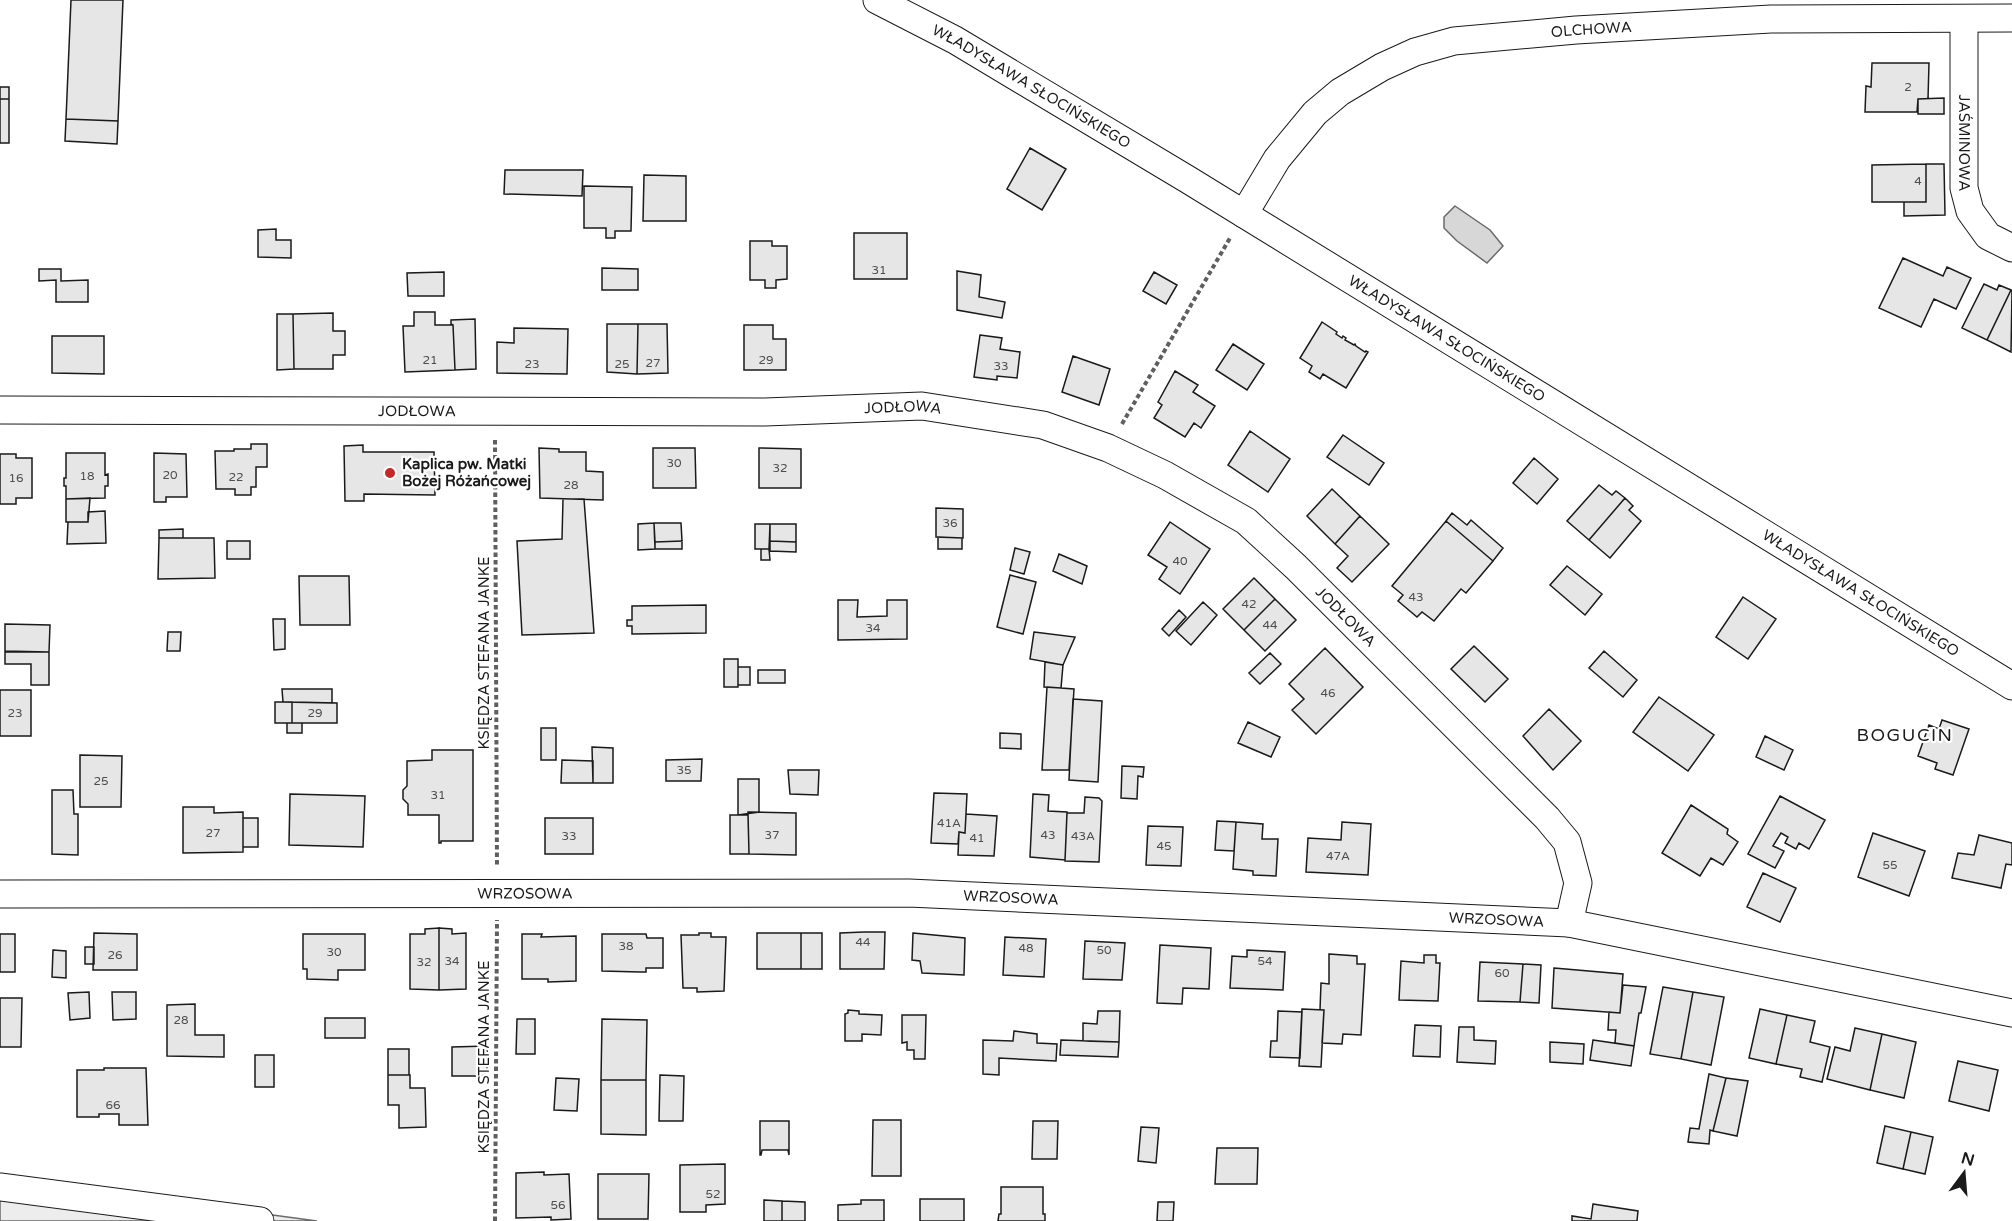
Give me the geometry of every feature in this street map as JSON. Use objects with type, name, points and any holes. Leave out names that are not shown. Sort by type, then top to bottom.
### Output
[{"type":"street","name":"WŁADYSŁAWA SŁOCIŃSKIEGO","points":[[877,0],[955,40],[1244,214],[2012,686]]},
{"type":"street","name":"OLCHOWA","points":[[1244,214],[1277,159],[1315,113],[1340,92],[1382,67],[1415,52],[1454,41],[1576,30],[1772,19],[2012,18]]},
{"type":"street","name":"JAŚMINOWA","points":[[1965,19],[1964,188],[1970,211],[1988,236],[2012,248]]},
{"type":"street","name":"JODŁOWA","points":[[0,410],[765,412],[922,406],[1043,425],[1108,448],[1165,475],[1246,521],[1296,567],[1547,818],[1567,842],[1578,883],[1569,924]]},
{"type":"street","name":"WRZOSOWA","points":[[0,894],[909,893],[1569,924],[2012,1013]]},
{"type":"street","points":[[0,1187],[260,1221]]},
{"type":"path","points":[[1108,448],[1244,214]]},
{"type":"path","name":"KSIĘDZA STEFANA JANKE","points":[[494,412],[495,1221]]},
{"type":"shaded area","points":[[1455,206],[1490,230],[1503,246],[1487,263],[1457,241],[1444,228],[1444,217]]},
{"type":"shaded area","points":[[0,1178],[317,1221],[0,1221]]},
{"type":"building","points":[[71,0],[123,0],[118,121],[66,119]]},
{"type":"building","points":[[1872,63],[1929,63],[1928,99],[1918,99],[1917,112],[1865,112],[1866,86],[1871,87]]},
{"type":"building","points":[[0,87],[9,87],[9,99],[0,99]]},
{"type":"building","points":[[1944,98],[1944,114],[1918,114],[1918,99]]},
{"type":"building","points":[[0,99],[9,99],[9,143],[0,143]]},
{"type":"building","points":[[66,119],[118,121],[117,144],[65,141]]},
{"type":"building","points":[[1030,148],[1066,169],[1042,210],[1007,189]]},
{"type":"building","points":[[1926,164],[1944,164],[1945,215],[1904,216],[1904,202],[1926,202]]},
{"type":"building","points":[[1926,164],[1926,202],[1872,202],[1872,165]]},
{"type":"building","points":[[505,170],[583,170],[582,196],[504,194]]},
{"type":"building","points":[[644,175],[686,176],[686,221],[643,221]]},
{"type":"building","points":[[584,186],[632,187],[631,231],[615,231],[615,238],[606,238],[606,228],[584,228]]},
{"type":"building","points":[[276,229],[276,240],[291,240],[291,258],[258,257],[258,230]]},
{"type":"building","points":[[854,233],[907,233],[907,279],[854,279]]},
{"type":"building","points":[[750,241],[772,241],[772,246],[787,246],[787,279],[776,280],[776,288],[765,288],[765,280],[750,280]]},
{"type":"building","points":[[1903,258],[1943,276],[1947,267],[1971,278],[1956,309],[1934,299],[1921,327],[1879,308]]},
{"type":"building","points":[[602,268],[638,269],[638,290],[602,290]]},
{"type":"building","points":[[39,269],[61,269],[61,281],[88,280],[88,302],[56,302],[56,280],[39,281]]},
{"type":"building","points":[[957,271],[981,275],[979,297],[1005,302],[1002,318],[957,310]]},
{"type":"building","points":[[444,272],[444,296],[408,296],[407,273]]},
{"type":"building","points":[[1154,272],[1177,285],[1166,304],[1143,291]]},
{"type":"building","points":[[1984,284],[1997,290],[1999,285],[2011,290],[1987,340],[1962,328]]},
{"type":"building","points":[[2012,291],[2011,352],[1987,340]]},
{"type":"building","points":[[414,312],[435,312],[435,325],[453,325],[455,370],[405,372],[403,326],[414,326]]},
{"type":"building","points":[[333,313],[333,331],[345,331],[345,355],[333,355],[333,369],[294,369],[293,314]]},
{"type":"building","points":[[277,314],[293,314],[294,369],[277,370]]},
{"type":"building","points":[[475,319],[476,369],[455,370],[451,320]]},
{"type":"building","points":[[1322,322],[1342,338],[1343,336],[1346,338],[1345,340],[1368,352],[1346,388],[1323,374],[1320,379],[1309,372],[1312,366],[1300,358]]},
{"type":"building","points":[[607,324],[638,324],[637,374],[607,372]]},
{"type":"building","points":[[638,324],[667,324],[668,373],[637,374]]},
{"type":"building","points":[[744,325],[773,325],[773,339],[786,339],[786,370],[744,370]]},
{"type":"building","points":[[514,328],[568,329],[567,374],[497,373],[497,342],[514,343]]},
{"type":"building","points":[[980,335],[1002,338],[1000,349],[1020,352],[1017,378],[997,376],[997,380],[974,377]]},
{"type":"building","points":[[52,336],[104,336],[104,374],[52,373]]},
{"type":"building","points":[[1233,344],[1264,364],[1247,390],[1216,370]]},
{"type":"building","points":[[1073,356],[1110,369],[1099,405],[1062,392]]},
{"type":"building","points":[[1175,371],[1198,385],[1193,392],[1215,406],[1201,428],[1194,423],[1185,437],[1154,418],[1162,405],[1158,402]]},
{"type":"building","points":[[1250,431],[1290,459],[1268,492],[1228,465]]},
{"type":"building","points":[[1343,435],[1384,463],[1369,485],[1327,457]]},
{"type":"building","points":[[251,444],[267,444],[267,467],[256,467],[256,487],[251,487],[251,495],[235,495],[235,489],[216,489],[215,451],[251,449]]},
{"type":"building","name":"Kaplica pw. Matki Bożej Różańcowej","points":[[363,445],[363,452],[434,452],[435,495],[364,494],[364,501],[345,501],[344,446]]},
{"type":"building","points":[[539,448],[559,449],[559,452],[586,452],[586,471],[603,472],[603,500],[540,498]]},
{"type":"building","points":[[653,448],[695,448],[696,488],[653,488]]},
{"type":"building","points":[[759,448],[801,449],[801,488],[759,488]]},
{"type":"building","points":[[66,453],[105,453],[105,475],[108,474],[108,486],[105,486],[105,498],[66,499],[64,478],[66,478]]},
{"type":"building","points":[[154,453],[186,454],[187,497],[166,497],[166,502],[154,502]]},
{"type":"building","points":[[0,454],[16,454],[16,458],[32,458],[32,498],[16,498],[16,504],[0,504]]},
{"type":"building","points":[[1534,458],[1558,479],[1537,504],[1513,483]]},
{"type":"building","points":[[1599,485],[1612,495],[1616,491],[1625,498],[1589,540],[1567,521]]},
{"type":"building","points":[[1332,489],[1360,516],[1335,544],[1307,516]]},
{"type":"building","points":[[90,498],[88,522],[66,522],[66,499]]},
{"type":"building","points":[[1625,498],[1633,506],[1629,510],[1641,521],[1610,558],[1589,540]]},
{"type":"building","points":[[563,499],[584,499],[594,633],[522,635],[517,541],[562,539]]},
{"type":"building","points":[[936,508],[963,509],[963,538],[936,537]]},
{"type":"building","points":[[105,511],[106,543],[67,544],[68,522],[88,522],[88,512]]},
{"type":"building","points":[[1452,513],[1467,525],[1471,520],[1503,548],[1493,561],[1446,521]]},
{"type":"building","points":[[1360,516],[1389,544],[1352,582],[1337,568],[1348,556],[1335,544]]},
{"type":"building","points":[[1446,521],[1493,561],[1466,593],[1461,589],[1434,621],[1422,612],[1417,617],[1398,601],[1403,595],[1392,586]]},
{"type":"building","points":[[1170,522],[1210,549],[1180,594],[1159,579],[1167,567],[1148,555]]},
{"type":"building","points":[[654,523],[681,523],[682,541],[655,542]]},
{"type":"building","points":[[654,523],[655,549],[638,550],[638,524]]},
{"type":"building","points":[[755,524],[770,524],[769,549],[755,549]]},
{"type":"building","points":[[770,524],[796,524],[796,542],[770,541]]},
{"type":"building","points":[[183,529],[183,538],[159,538],[159,530]]},
{"type":"building","points":[[938,537],[962,538],[962,549],[938,549]]},
{"type":"building","points":[[159,538],[214,538],[215,578],[158,579]]},
{"type":"building","points":[[227,541],[250,541],[250,559],[227,559]]},
{"type":"building","points":[[682,541],[682,549],[655,549],[655,542]]},
{"type":"building","points":[[770,541],[796,542],[796,552],[770,551]]},
{"type":"building","points":[[1015,548],[1030,552],[1024,574],[1010,570]]},
{"type":"building","points":[[761,549],[769,549],[770,560],[761,560]]},
{"type":"building","points":[[1059,554],[1087,566],[1082,584],[1053,571]]},
{"type":"building","points":[[1567,566],[1602,594],[1585,615],[1550,585]]},
{"type":"building","points":[[1010,575],[1036,582],[1023,634],[997,627]]},
{"type":"building","points":[[299,576],[349,576],[350,625],[300,625]]},
{"type":"building","points":[[1254,578],[1275,599],[1244,630],[1223,609]]},
{"type":"building","points":[[1743,597],[1776,619],[1748,659],[1716,637]]},
{"type":"building","points":[[1275,599],[1296,620],[1265,651],[1244,630]]},
{"type":"building","points":[[838,600],[858,600],[857,617],[887,616],[887,600],[907,600],[907,639],[838,640]]},
{"type":"building","points":[[1203,602],[1217,615],[1191,645],[1176,631]]},
{"type":"building","points":[[706,605],[706,633],[632,634],[632,626],[627,626],[627,620],[632,620],[632,606]]},
{"type":"building","points":[[1179,610],[1186,617],[1169,636],[1162,629]]},
{"type":"building","points":[[273,619],[285,619],[285,649],[274,650]]},
{"type":"building","points":[[5,624],[50,625],[49,652],[5,651]]},
{"type":"building","points":[[168,632],[181,632],[180,651],[167,651]]},
{"type":"building","points":[[1034,632],[1075,637],[1063,665],[1030,659]]},
{"type":"building","points":[[1474,646],[1508,679],[1485,702],[1451,669]]},
{"type":"building","points":[[1325,648],[1363,687],[1316,734],[1292,710],[1304,699],[1289,684]]},
{"type":"building","points":[[1604,651],[1637,680],[1623,697],[1589,668]]},
{"type":"building","points":[[5,652],[49,652],[49,685],[31,685],[31,664],[5,664]]},
{"type":"building","points":[[1270,653],[1281,664],[1260,684],[1249,673]]},
{"type":"building","points":[[724,659],[738,659],[738,687],[724,687]]},
{"type":"building","points":[[1045,662],[1063,665],[1061,688],[1044,687]]},
{"type":"building","points":[[738,667],[750,667],[750,685],[738,685]]},
{"type":"building","points":[[758,670],[785,670],[785,683],[758,683]]},
{"type":"building","points":[[1047,687],[1074,689],[1069,770],[1042,770]]},
{"type":"building","points":[[282,689],[332,689],[332,703],[283,702]]},
{"type":"building","points":[[0,690],[31,690],[31,736],[0,736]]},
{"type":"building","points":[[1659,697],[1714,735],[1688,771],[1633,732]]},
{"type":"building","points":[[1073,699],[1102,701],[1098,782],[1069,780]]},
{"type":"building","points":[[275,702],[292,702],[292,723],[275,723]]},
{"type":"building","points":[[292,702],[337,703],[337,723],[292,723]]},
{"type":"building","points":[[1549,709],[1581,741],[1553,770],[1523,736]]},
{"type":"building","points":[[1942,720],[1969,729],[1953,775],[1935,769],[1937,763],[1918,756],[1929,725],[1939,729]]},
{"type":"building","points":[[1248,722],[1280,737],[1271,757],[1238,743]]},
{"type":"building","points":[[287,723],[302,723],[302,733],[287,733]]},
{"type":"building","points":[[541,728],[556,728],[556,760],[541,760]]},
{"type":"building","points":[[1000,733],[1021,734],[1021,749],[1000,748]]},
{"type":"building","points":[[1765,736],[1793,750],[1784,770],[1756,757]]},
{"type":"building","points":[[592,747],[613,748],[613,783],[593,783]]},
{"type":"building","points":[[432,750],[473,750],[473,841],[441,841],[439,843],[439,815],[408,815],[408,804],[403,799],[403,790],[407,786],[407,761],[432,760]]},
{"type":"building","points":[[80,755],[122,756],[121,807],[80,807]]},
{"type":"building","points":[[702,759],[701,781],[666,781],[666,760]]},
{"type":"building","points":[[562,760],[593,761],[593,783],[561,783]]},
{"type":"building","points":[[1122,766],[1144,767],[1143,777],[1138,776],[1137,799],[1121,798]]},
{"type":"building","points":[[788,770],[819,770],[818,795],[790,794]]},
{"type":"building","points":[[738,779],[759,779],[759,812],[738,815]]},
{"type":"building","points":[[52,790],[73,790],[74,814],[78,814],[78,855],[52,854]]},
{"type":"building","points":[[934,793],[967,794],[965,833],[959,832],[958,844],[931,843]]},
{"type":"building","points":[[290,794],[365,796],[363,847],[289,845]]},
{"type":"building","points":[[1033,794],[1049,795],[1048,811],[1067,812],[1065,860],[1030,857]]},
{"type":"building","points":[[1780,796],[1825,820],[1809,849],[1799,843],[1796,849],[1785,843],[1788,837],[1781,833],[1773,846],[1784,851],[1775,868],[1748,854]]},
{"type":"building","points":[[1085,797],[1099,798],[1102,801],[1099,862],[1065,861],[1067,813],[1084,813]]},
{"type":"building","points":[[1691,805],[1728,829],[1727,834],[1738,842],[1723,865],[1711,858],[1700,876],[1662,853]]},
{"type":"building","points":[[183,807],[214,807],[214,813],[243,812],[243,852],[183,853]]},
{"type":"building","points":[[748,812],[796,813],[796,855],[749,854]]},
{"type":"building","points":[[966,814],[997,816],[994,856],[958,855],[959,832],[965,833]]},
{"type":"building","points":[[730,815],[748,815],[749,854],[730,854]]},
{"type":"building","points":[[243,818],[258,818],[258,847],[243,847]]},
{"type":"building","points":[[545,818],[593,818],[593,854],[545,854]]},
{"type":"building","points":[[1217,821],[1236,822],[1234,851],[1215,850]]},
{"type":"building","points":[[1236,822],[1263,824],[1262,839],[1278,839],[1276,876],[1253,875],[1253,871],[1233,869]]},
{"type":"building","points":[[1342,822],[1371,824],[1368,875],[1306,872],[1308,838],[1341,840]]},
{"type":"building","points":[[1148,826],[1183,827],[1181,866],[1146,865]]},
{"type":"building","points":[[1873,833],[1925,851],[1909,896],[1858,877]]},
{"type":"building","points":[[1979,835],[2012,843],[2012,865],[2006,864],[2001,888],[1952,878],[1958,853],[1974,855]]},
{"type":"building","points":[[1763,873],[1796,888],[1780,922],[1747,907]]},
{"type":"building","points":[[439,928],[452,929],[452,934],[466,933],[466,989],[439,990]]},
{"type":"building","points":[[439,928],[439,990],[410,989],[410,934],[425,934],[425,929]]},
{"type":"building","points":[[885,932],[884,969],[840,969],[840,933]]},
{"type":"building","points":[[94,933],[137,934],[137,970],[93,970]]},
{"type":"building","points":[[699,933],[711,933],[711,937],[726,937],[724,991],[697,992],[697,988],[683,988],[681,935],[699,935]]},
{"type":"building","points":[[757,933],[801,933],[801,969],[757,969]]},
{"type":"building","points":[[801,933],[822,933],[822,969],[801,969]]},
{"type":"building","points":[[913,933],[965,938],[964,975],[922,973],[920,961],[912,960]]},
{"type":"building","points":[[0,934],[15,934],[15,972],[0,972]]},
{"type":"building","points":[[303,934],[365,934],[365,970],[338,970],[338,980],[307,979],[307,969],[303,969]]},
{"type":"building","points":[[522,934],[542,934],[541,937],[576,936],[576,981],[548,982],[548,979],[522,979]]},
{"type":"building","points":[[602,934],[646,934],[647,938],[663,938],[663,968],[646,968],[646,972],[602,971]]},
{"type":"building","points":[[1005,937],[1046,939],[1044,977],[1003,975]]},
{"type":"building","points":[[1085,941],[1125,943],[1122,980],[1083,979]]},
{"type":"building","points":[[1160,945],[1211,948],[1209,989],[1183,988],[1182,1004],[1157,1003]]},
{"type":"building","points":[[85,947],[94,947],[94,964],[85,964]]},
{"type":"building","points":[[53,950],[66,951],[66,978],[52,977]]},
{"type":"building","points":[[1247,950],[1285,952],[1283,990],[1230,988],[1232,956],[1247,957]]},
{"type":"building","points":[[1329,954],[1357,956],[1357,964],[1365,964],[1361,1035],[1343,1034],[1342,1044],[1322,1043],[1324,1010],[1320,1010],[1321,983],[1329,984]]},
{"type":"building","points":[[1424,955],[1436,955],[1436,963],[1440,963],[1438,1001],[1399,1000],[1401,961],[1424,963]]},
{"type":"building","points":[[1480,962],[1523,964],[1520,1002],[1478,1001]]},
{"type":"building","points":[[1523,964],[1541,965],[1539,1003],[1520,1002]]},
{"type":"building","points":[[1554,968],[1623,974],[1620,1013],[1552,1008]]},
{"type":"building","points":[[1623,985],[1646,987],[1634,1046],[1615,1043],[1616,1030],[1608,1030],[1609,1012],[1620,1013]]},
{"type":"building","points":[[1663,987],[1693,992],[1681,1059],[1650,1054]]},
{"type":"building","points":[[89,992],[90,1018],[70,1020],[68,993]]},
{"type":"building","points":[[112,992],[136,992],[136,1019],[113,1020]]},
{"type":"building","points":[[1693,992],[1724,997],[1711,1065],[1681,1059]]},
{"type":"building","points":[[0,998],[22,998],[21,1047],[0,1047]]},
{"type":"building","points":[[195,1004],[195,1035],[224,1035],[224,1057],[167,1056],[167,1005]]},
{"type":"building","points":[[1302,1009],[1324,1010],[1321,1067],[1299,1066]]},
{"type":"building","points":[[1760,1009],[1787,1015],[1776,1064],[1749,1058]]},
{"type":"building","points":[[848,1010],[859,1011],[859,1014],[882,1015],[881,1035],[862,1034],[862,1041],[845,1041],[845,1014]]},
{"type":"building","points":[[1098,1011],[1120,1011],[1119,1042],[1083,1041],[1083,1023],[1097,1024]]},
{"type":"building","points":[[1278,1011],[1302,1012],[1300,1058],[1270,1057],[1271,1041],[1277,1041]]},
{"type":"building","points":[[902,1015],[926,1015],[925,1059],[914,1059],[914,1050],[907,1050],[907,1042],[902,1043]]},
{"type":"building","points":[[1787,1015],[1815,1021],[1810,1042],[1830,1047],[1822,1082],[1800,1077],[1802,1069],[1776,1064]]},
{"type":"building","points":[[325,1018],[365,1018],[365,1038],[325,1038]]},
{"type":"building","points":[[517,1019],[535,1019],[535,1054],[516,1054]]},
{"type":"building","points":[[602,1019],[647,1020],[646,1080],[601,1080]]},
{"type":"building","points":[[1415,1025],[1441,1026],[1440,1057],[1413,1056]]},
{"type":"building","points":[[1459,1027],[1474,1027],[1474,1040],[1496,1041],[1495,1064],[1457,1062]]},
{"type":"building","points":[[1855,1028],[1882,1034],[1870,1090],[1827,1079],[1835,1047],[1850,1051]]},
{"type":"building","points":[[1014,1031],[1037,1034],[1037,1043],[1057,1044],[1056,1061],[999,1058],[999,1075],[983,1074],[983,1040],[1013,1041]]},
{"type":"building","points":[[1882,1034],[1916,1042],[1904,1098],[1870,1090]]},
{"type":"building","points":[[1061,1040],[1119,1042],[1118,1057],[1060,1055]]},
{"type":"building","points":[[1593,1040],[1634,1046],[1631,1066],[1590,1060]]},
{"type":"building","points":[[1550,1042],[1584,1044],[1583,1064],[1550,1062]]},
{"type":"building","points":[[487,1046],[487,1076],[452,1076],[452,1047]]},
{"type":"building","points":[[388,1049],[409,1049],[409,1075],[388,1075]]},
{"type":"building","points":[[255,1055],[274,1055],[274,1087],[255,1087]]},
{"type":"building","points":[[1958,1061],[1998,1070],[1989,1111],[1949,1101]]},
{"type":"building","points":[[104,1068],[146,1068],[148,1125],[119,1125],[119,1114],[77,1117],[77,1070],[104,1070]]},
{"type":"building","points":[[1709,1074],[1726,1078],[1713,1131],[1710,1130],[1709,1144],[1688,1142],[1690,1128],[1699,1129]]},
{"type":"building","points":[[388,1075],[410,1075],[410,1088],[425,1088],[426,1127],[399,1128],[399,1105],[388,1105]]},
{"type":"building","points":[[660,1075],[684,1076],[683,1121],[659,1121]]},
{"type":"building","points":[[556,1078],[579,1079],[577,1111],[554,1110]]},
{"type":"building","points":[[1726,1078],[1748,1081],[1737,1136],[1713,1131]]},
{"type":"building","points":[[601,1080],[646,1080],[646,1135],[601,1134]]},
{"type":"building","points":[[873,1120],[901,1120],[901,1176],[872,1176]]},
{"type":"building","points":[[760,1121],[789,1121],[789,1155],[788,1150],[762,1150],[760,1155]]},
{"type":"building","points":[[1033,1121],[1058,1121],[1057,1159],[1032,1159]]},
{"type":"building","points":[[1885,1126],[1911,1132],[1903,1169],[1877,1163]]},
{"type":"building","points":[[1141,1127],[1159,1128],[1156,1163],[1138,1161]]},
{"type":"building","points":[[1911,1132],[1933,1137],[1925,1174],[1903,1169]]},
{"type":"building","points":[[1217,1148],[1258,1148],[1257,1184],[1215,1184]]},
{"type":"building","points":[[725,1164],[725,1204],[706,1205],[706,1212],[680,1212],[680,1165]]},
{"type":"building","points":[[544,1172],[544,1175],[569,1174],[571,1219],[516,1218],[516,1173]]},
{"type":"building","points":[[598,1174],[649,1174],[648,1219],[598,1219]]},
{"type":"building","points":[[1001,1187],[1043,1187],[1045,1221],[998,1221],[999,1214],[1001,1214]]},
{"type":"building","points":[[920,1199],[964,1199],[964,1221],[920,1221]]},
{"type":"building","points":[[764,1200],[782,1201],[782,1221],[764,1221]]},
{"type":"building","points":[[861,1200],[884,1200],[884,1221],[838,1221],[838,1205],[861,1204]]},
{"type":"building","points":[[782,1201],[805,1202],[805,1221],[782,1221]]},
{"type":"building","points":[[1158,1202],[1174,1202],[1173,1221],[1157,1221]]},
{"type":"building","points":[[1593,1204],[1638,1211],[1637,1221],[1572,1221],[1572,1216],[1591,1219]]},
{"type":"place","name":"Kaplica pw. Matki Bożej Różańcowej","points":[[390,473]]},
{"type":"district","name":"BOGUCIN","points":[[1905,735]]}]
